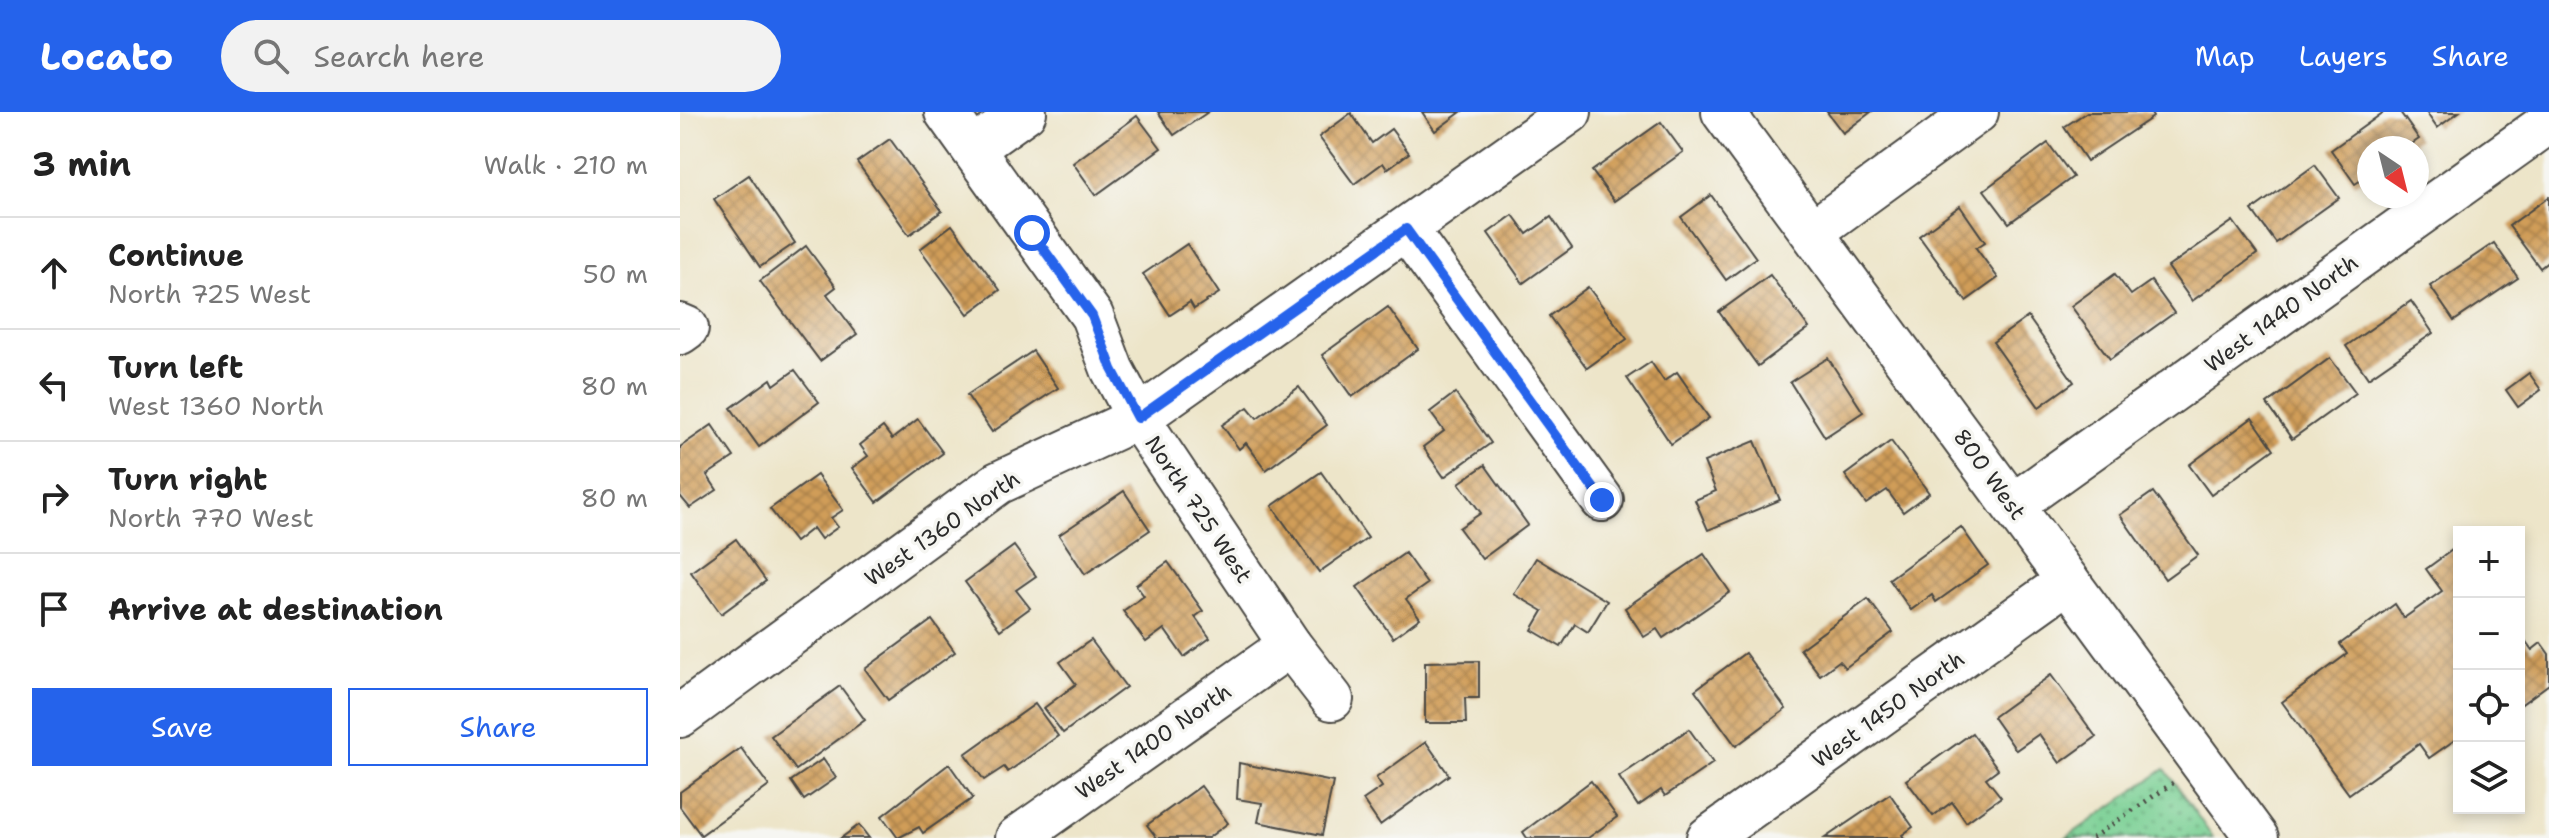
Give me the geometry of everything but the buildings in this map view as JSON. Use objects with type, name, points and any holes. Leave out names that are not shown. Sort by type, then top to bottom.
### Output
[{"type":"street","name":"North 725 West","points":[[946,112],[1092,316],[1112,369],[1138,418],[1290,645],[1332,699]]},
{"type":"street","points":[[973,149],[1025,112]]},
{"type":"street","name":"West 1360 North","points":[[680,716],[998,483],[1138,418],[1570,112]]},
{"type":"street","name":"800 West","points":[[1723,112],[2257,838]]},
{"type":"street","points":[[1812,232],[1977,112]]},
{"type":"street","name":"West 1440 North","points":[[2013,505],[2549,122]]},
{"type":"street","points":[[1406,229],[1602,500]]},
{"type":"street","name":"West 1450 North","points":[[1708,838],[2068,581]]},
{"type":"street","name":"West 1400 North","points":[[1017,838],[1290,645]]},
{"type":"path","points":[[2092,838],[2173,783]]},
{"type":"green space","points":[[2165,769],[2213,838],[2066,838]]},
{"type":"route","points":[[1032,233],[1092,316],[1112,369],[1138,418],[1406,229],[1602,500]]}]
